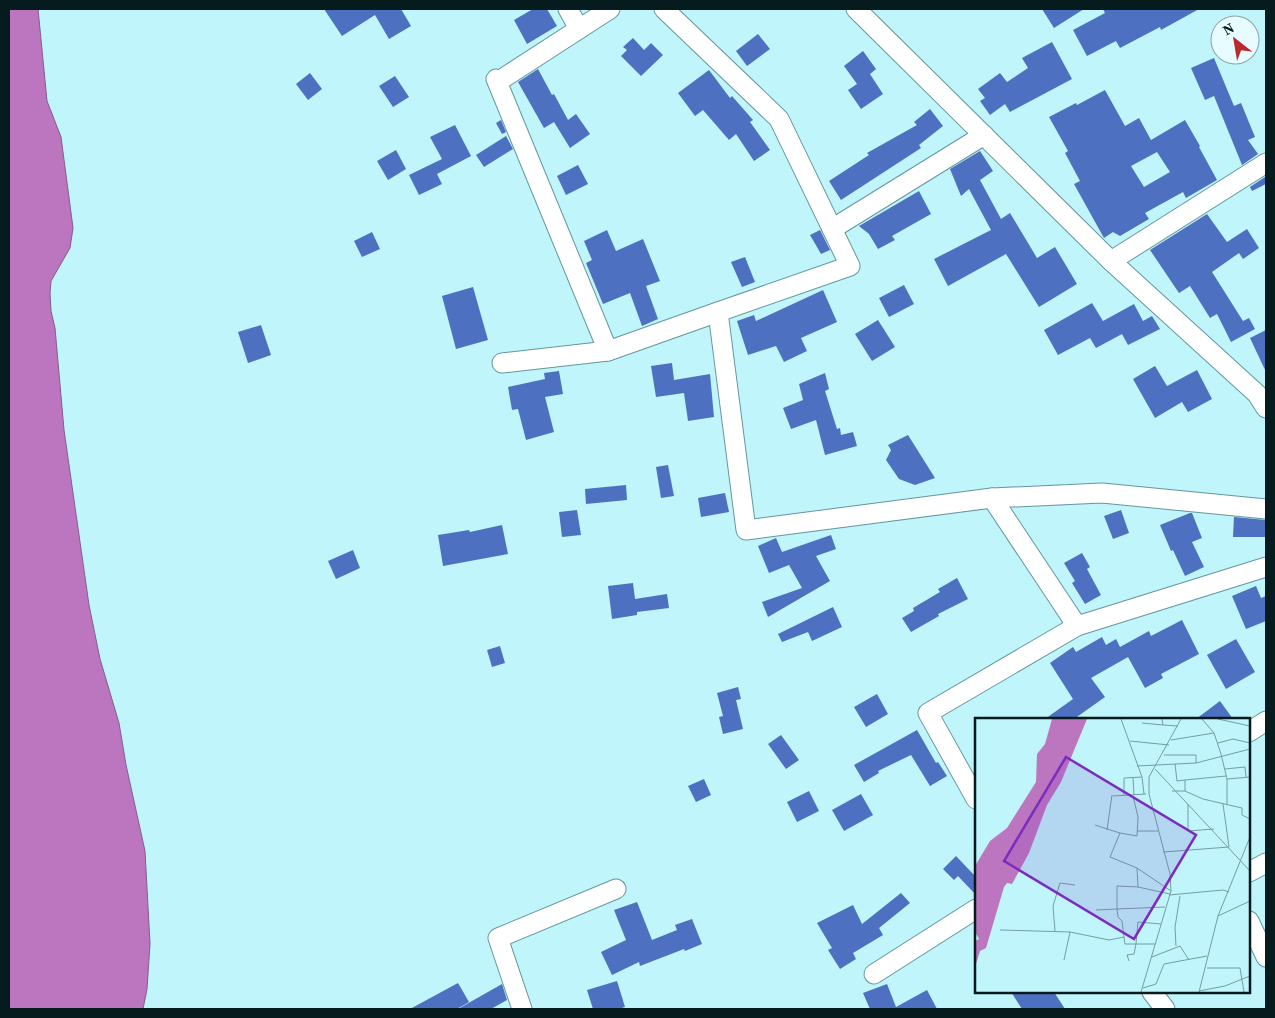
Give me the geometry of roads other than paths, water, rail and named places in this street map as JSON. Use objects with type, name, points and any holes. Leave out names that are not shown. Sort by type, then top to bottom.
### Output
[{"type":"street","points":[[568,9],[579,29]]},
{"type":"street","points":[[608,351],[500,78],[610,9]]},
{"type":"street","points":[[502,363],[608,351],[850,266],[778,119],[664,9]]},
{"type":"street","points":[[856,9],[1111,261],[1257,394],[1266,408]]},
{"type":"street","points":[[832,229],[984,135]]},
{"type":"street","points":[[1111,261],[1266,163]]},
{"type":"street","points":[[718,312],[746,530],[992,498],[1102,493],[1266,509]]},
{"type":"street","points":[[992,498],[1077,626]]},
{"type":"street","points":[[975,797],[928,713],[1077,626],[1266,567]]},
{"type":"street","points":[[1250,731],[1266,721]]},
{"type":"street","points":[[1250,871],[1266,863]]},
{"type":"street","points":[[522,1009],[498,938],[616,889]]},
{"type":"street","points":[[874,974],[975,911]]},
{"type":"street","points":[[1250,923],[1266,957]]},
{"type":"street","points":[[1153,993],[1165,1009]]}]
